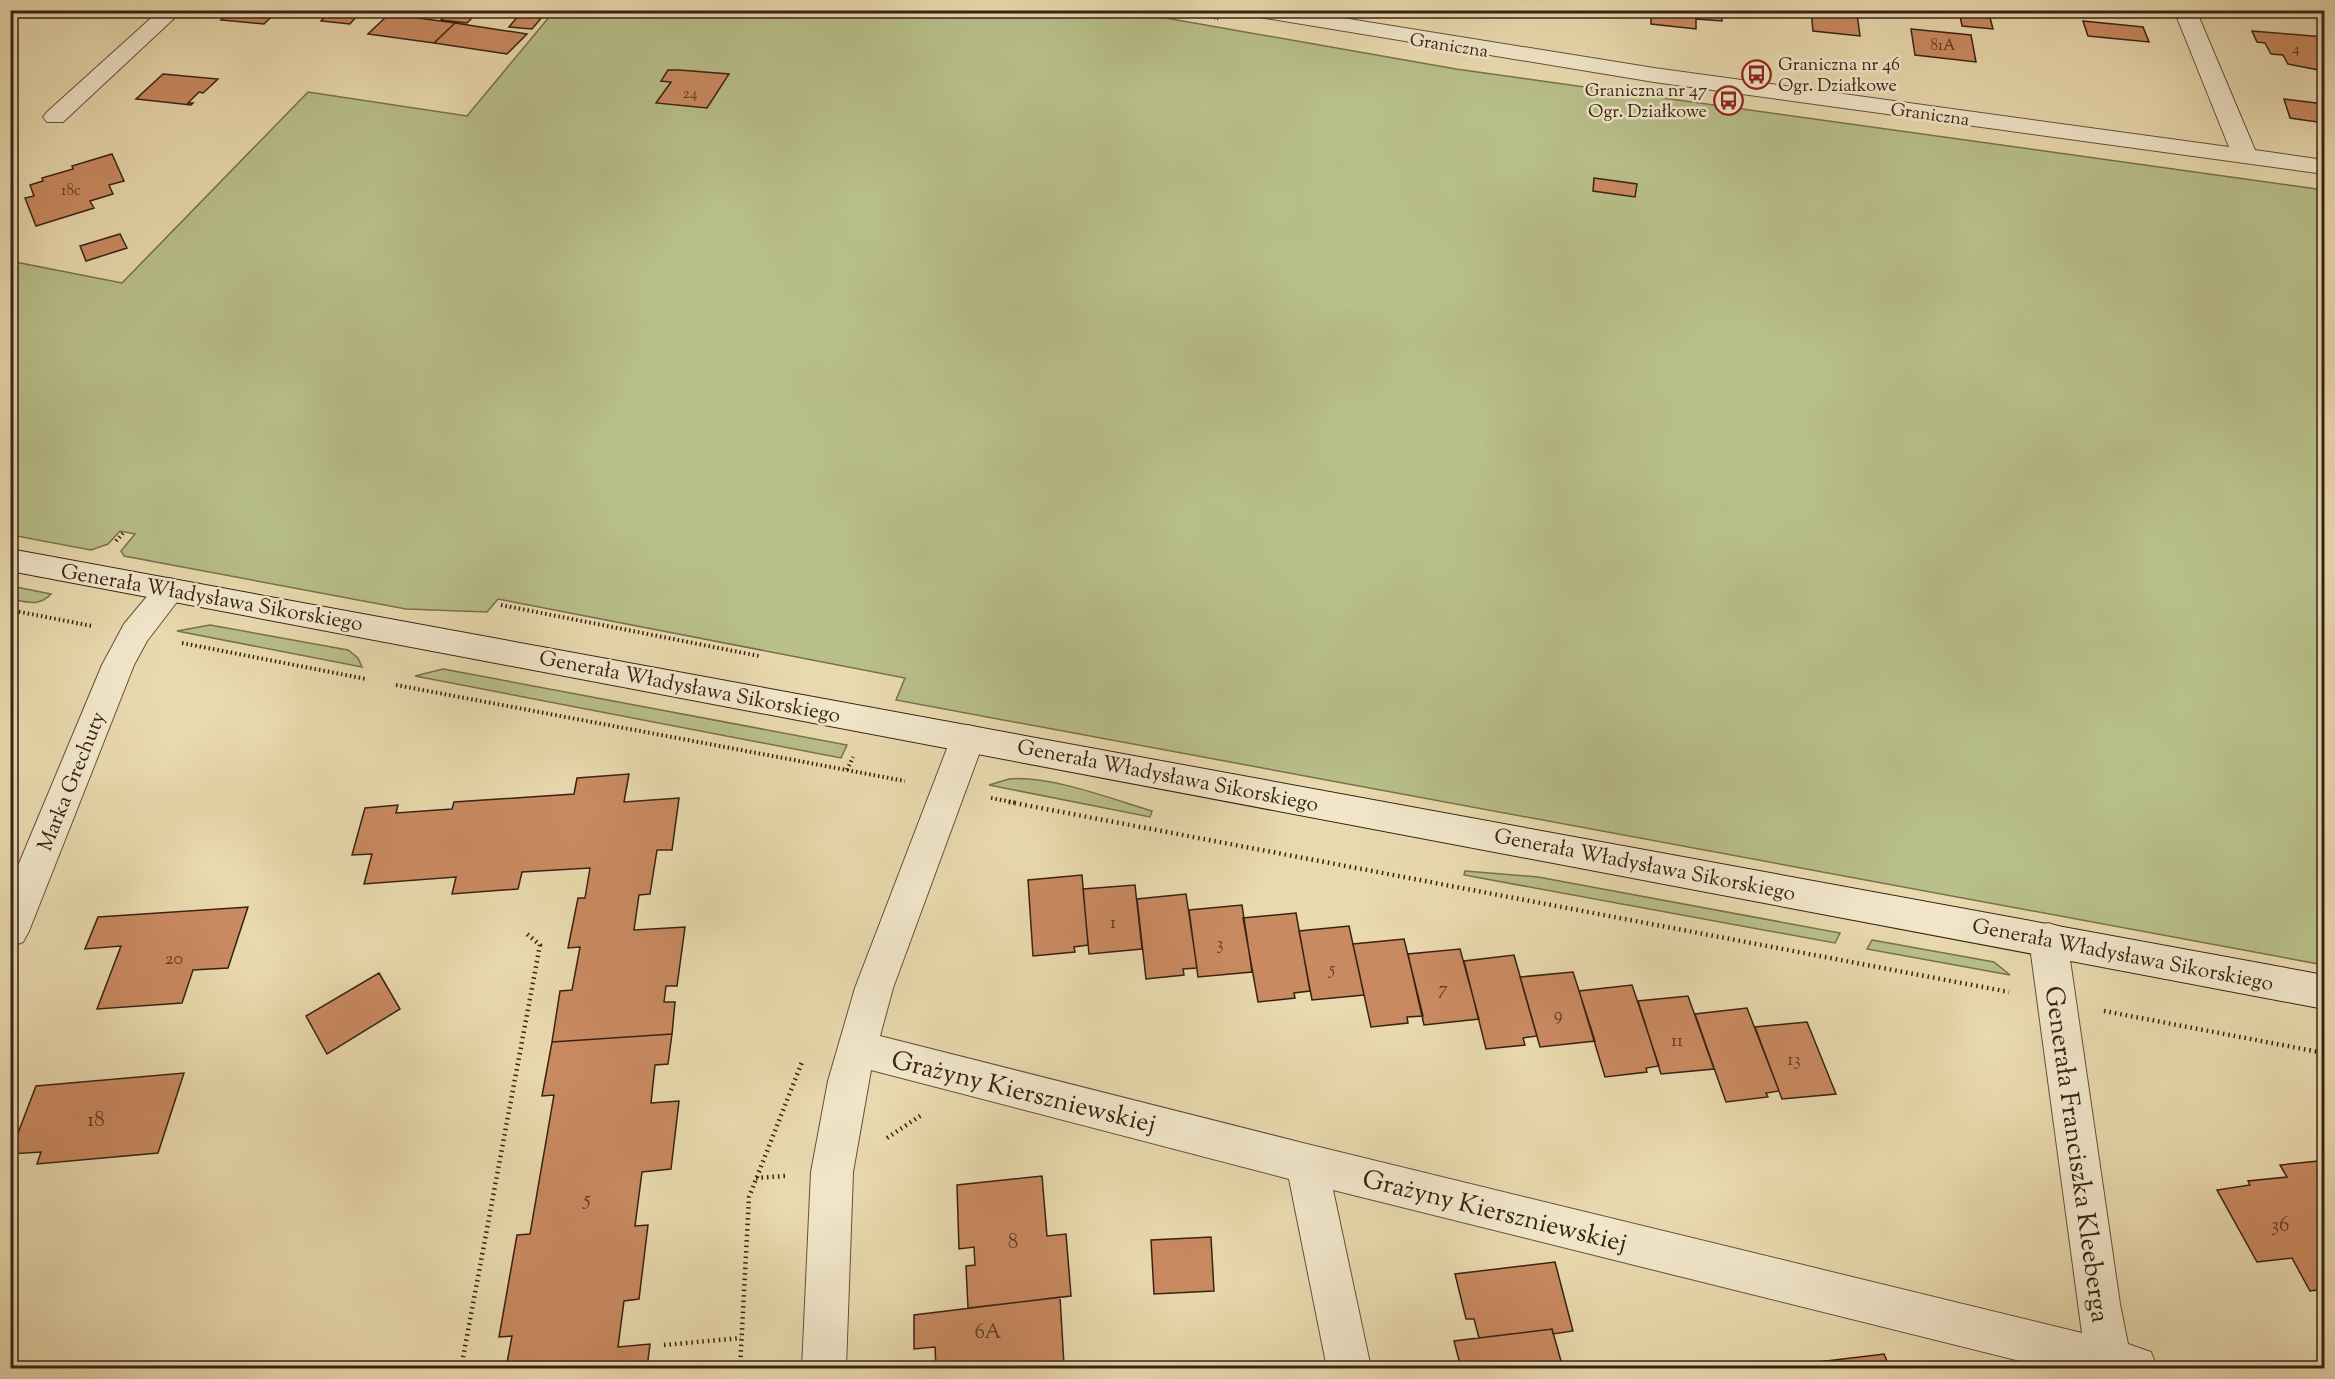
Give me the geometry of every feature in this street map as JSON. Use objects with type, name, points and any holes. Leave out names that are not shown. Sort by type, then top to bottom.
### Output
[{"type":"street","points":[[55,117],[173,10]]},
{"type":"street","name":"Graniczna","points":[[1253,10],[1454,46],[1719,86],[2325,167]]},
{"type":"street","points":[[2185,10],[2245,156]]},
{"type":"street","name":"Generała Władysława Sikorskiego","points":[[10,560],[2325,992]]},
{"type":"street","name":"Marka Grechuty","points":[[10,931],[118,665],[135,633],[170,590]]},
{"type":"street","points":[[824,1368],[832,1172],[856,1048],[874,988],[968,738]]},
{"type":"street","name":"Generała Franciszka Kleeberga","points":[[2048,939],[2098,1304],[2118,1366]]},
{"type":"street","name":"Grażyny Kierszniewskiej","points":[[856,1048],[1307,1164],[2118,1366]]},
{"type":"street","points":[[1307,1164],[1349,1368]]},
{"type":"path","points":[[501,605],[771,658]]},
{"type":"path","points":[[10,610],[98,627]]},
{"type":"path","points":[[172,641],[366,679]]},
{"type":"path","points":[[396,685],[916,783]]},
{"type":"path","points":[[984,797],[2020,994]]},
{"type":"path","points":[[461,1368],[540,945],[527,934]]},
{"type":"path","points":[[2100,1010],[2325,1053]]},
{"type":"path","points":[[756,1178],[790,1176]]},
{"type":"path","points":[[664,1345],[741,1338]]},
{"type":"green space","points":[[555,10],[1126,11],[1456,69],[2324,190],[2324,965],[896,700],[905,678],[498,599],[487,612],[406,609],[124,556],[121,551],[135,534],[120,531],[108,544],[91,550],[11,535],[10,261],[122,283],[308,92],[467,116]]},
{"type":"green space","points":[[11,586],[51,594],[37,602],[11,599]]},
{"type":"green space","points":[[210,625],[348,650],[358,658],[362,667],[177,631]]},
{"type":"green space","points":[[443,669],[847,745],[841,758],[415,676]]},
{"type":"green space","points":[[1009,779],[1061,784],[1152,811],[1150,817],[989,785]]},
{"type":"green space","points":[[1465,871],[1538,877],[1840,933],[1835,943],[1464,875]]},
{"type":"green space","points":[[1872,940],[1994,962],[2010,975],[1867,949]]},
{"type":"building","points":[[232,10],[278,10],[264,24],[221,20]]},
{"type":"building","points":[[332,10],[362,10],[350,24],[321,21]]},
{"type":"building","points":[[451,10],[480,10],[467,23],[441,20]]},
{"type":"building","points":[[523,10],[548,10],[532,29],[509,27]]},
{"type":"building","points":[[1651,10],[1721,10],[1722,21],[1696,19],[1696,29],[1651,24]]},
{"type":"building","points":[[1811,10],[1857,14],[1860,36],[1813,31]]},
{"type":"building","points":[[1959,10],[1988,10],[1993,29],[1962,26]]},
{"type":"building","points":[[2243,10],[2277,10],[2279,16],[2244,12]]},
{"type":"building","points":[[389,14],[455,23],[434,43],[368,34]]},
{"type":"building","points":[[2083,21],[2143,27],[2149,42],[2088,36]]},
{"type":"building","points":[[455,23],[527,34],[507,54],[434,43]]},
{"type":"building","points":[[1911,29],[1971,35],[1976,62],[1915,55]]},
{"type":"building","points":[[2252,31],[2324,37],[2324,71],[2288,64],[2283,55],[2271,54],[2265,43],[2257,42]]},
{"type":"building","points":[[668,70],[729,74],[707,108],[656,103],[671,82],[661,81]]},
{"type":"building","points":[[163,74],[218,79],[203,93],[199,92],[188,103],[193,103],[191,105],[136,99]]},
{"type":"building","points":[[2284,99],[2324,104],[2324,123],[2290,118]]},
{"type":"building","points":[[112,154],[124,181],[109,185],[113,194],[90,201],[94,208],[36,226],[25,198],[34,196],[30,185],[43,181],[42,178],[73,169],[72,166]]},
{"type":"building","points":[[1594,178],[1637,184],[1635,197],[1593,191]]},
{"type":"building","points":[[120,234],[127,248],[86,261],[80,246]]},
{"type":"building","points":[[629,774],[624,802],[679,798],[672,850],[657,850],[650,894],[639,895],[634,930],[685,927],[677,986],[666,986],[664,1002],[675,1002],[672,1034],[552,1042],[560,991],[572,990],[580,947],[568,948],[578,898],[585,898],[590,868],[522,872],[518,889],[452,894],[456,877],[364,884],[372,854],[352,855],[365,808],[398,805],[396,813],[452,809],[454,802],[574,794],[577,778]]},
{"type":"building","points":[[1082,875],[1088,945],[1074,947],[1075,952],[1033,956],[1028,880]]},
{"type":"building","points":[[1135,885],[1142,949],[1089,954],[1083,889]]},
{"type":"building","points":[[1186,894],[1197,968],[1183,969],[1184,975],[1146,979],[1137,899]]},
{"type":"building","points":[[1242,905],[1252,972],[1198,977],[1189,910]]},
{"type":"building","points":[[248,907],[228,968],[193,970],[182,1003],[97,1009],[121,946],[85,949],[98,917]]},
{"type":"building","points":[[1296,913],[1310,991],[1294,993],[1295,998],[1258,1002],[1243,918]]},
{"type":"building","points":[[1349,926],[1364,995],[1312,1000],[1299,931]]},
{"type":"building","points":[[1404,939],[1423,1016],[1407,1017],[1408,1023],[1371,1027],[1353,944]]},
{"type":"building","points":[[1460,949],[1479,1019],[1424,1025],[1408,954]]},
{"type":"building","points":[[1514,955],[1537,1036],[1523,1038],[1525,1045],[1486,1049],[1464,961]]},
{"type":"building","points":[[1573,972],[1595,1041],[1540,1047],[1520,977]]},
{"type":"building","points":[[379,973],[400,1009],[327,1054],[306,1016]]},
{"type":"building","points":[[1632,985],[1659,1066],[1646,1068],[1647,1072],[1605,1077],[1579,991]]},
{"type":"building","points":[[1688,996],[1714,1069],[1661,1074],[1638,1001]]},
{"type":"building","points":[[1747,1008],[1779,1091],[1766,1093],[1768,1097],[1726,1102],[1695,1014]]},
{"type":"building","points":[[1807,1022],[1836,1094],[1782,1099],[1755,1027]]},
{"type":"building","points":[[672,1034],[668,1064],[655,1065],[651,1103],[679,1101],[671,1169],[642,1172],[635,1226],[648,1225],[639,1299],[624,1301],[618,1347],[650,1344],[647,1368],[506,1368],[512,1336],[499,1337],[517,1235],[530,1234],[554,1095],[542,1096],[552,1042]]},
{"type":"building","points":[[184,1073],[158,1153],[37,1164],[41,1152],[10,1154],[36,1086]]},
{"type":"building","points":[[2318,1161],[2324,1171],[2324,1289],[2310,1291],[2292,1258],[2257,1262],[2217,1190],[2250,1185],[2248,1181],[2287,1177],[2280,1165]]},
{"type":"building","points":[[1042,1176],[1047,1236],[1066,1234],[1071,1296],[968,1308],[966,1266],[975,1265],[974,1247],[959,1249],[957,1185]]},
{"type":"building","points":[[1211,1237],[1214,1291],[1154,1294],[1151,1240]]},
{"type":"building","points":[[1555,1262],[1573,1331],[1553,1334],[1552,1329],[1479,1338],[1474,1319],[1466,1319],[1455,1274]]},
{"type":"building","points":[[1060,1297],[1064,1365],[1030,1368],[936,1368],[935,1347],[914,1349],[914,1315]]},
{"type":"building","points":[[1552,1329],[1563,1368],[1461,1368],[1454,1341]]},
{"type":"building","points":[[1884,1354],[1890,1368],[1768,1368]]},
{"type":"place","name":"Graniczna nr 46 Ogr. Działkowe","points":[[1757,74]]},
{"type":"place","name":"Graniczna nr 47 Ogr. Działkowe","points":[[1728,100]]}]
